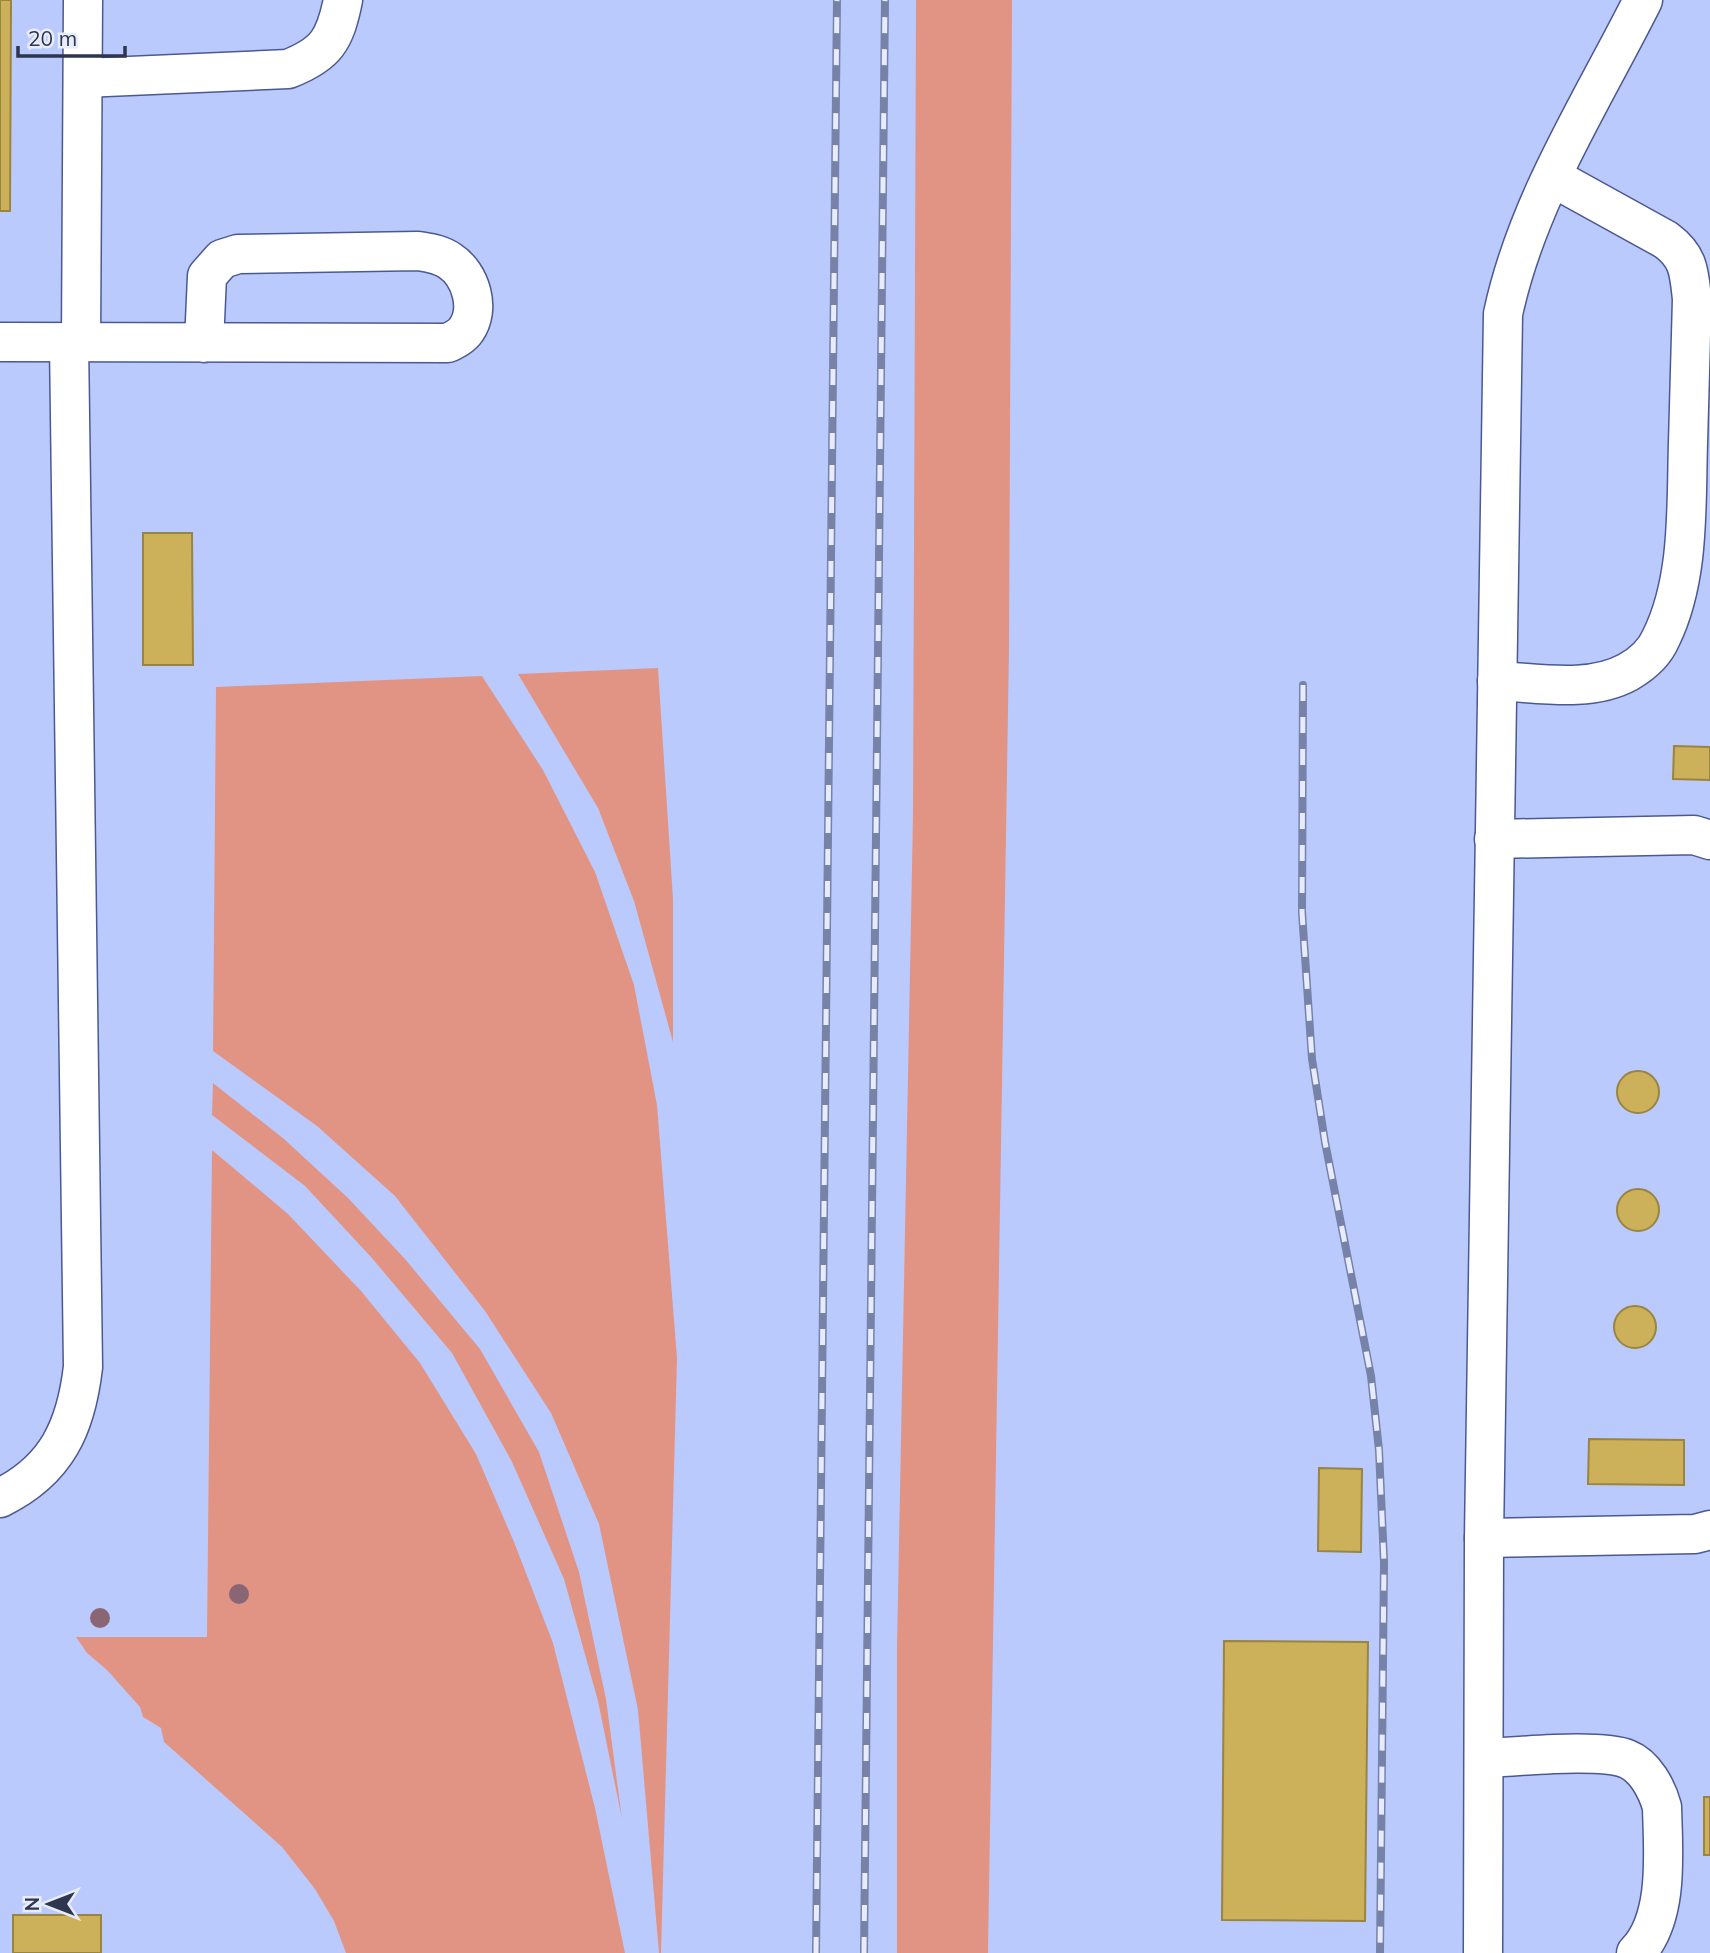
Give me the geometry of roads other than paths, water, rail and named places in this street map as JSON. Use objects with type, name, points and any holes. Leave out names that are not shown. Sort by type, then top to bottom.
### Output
[{"type":"lane","points":[[0,1498],[36,1474],[57,1450],[73,1420],[83,1367],[75,342],[83,0]]},
{"type":"lane","points":[[83,78],[288,68],[308,61],[328,45],[338,24],[343,0]]},
{"type":"lane","points":[[1483,1953],[1484,1538],[1503,314],[1519,251],[1534,212],[1643,0]]},
{"type":"lane","points":[[1497,681],[1583,684],[1609,681],[1647,658],[1661,640],[1678,587],[1686,517],[1692,299],[1689,270],[1680,251],[1666,240],[1552,177]]},
{"type":"lane","points":[[0,342],[204,343],[448,343],[465,332],[473,316],[473,298],[467,280],[453,262],[437,253],[238,254],[222,259],[207,276],[204,343]]},
{"type":"lane","points":[[1494,839],[1693,835],[1710,840]]},
{"type":"lane","points":[[1484,1538],[1695,1534],[1710,1530]]},
{"type":"lane","points":[[1484,1758],[1589,1754],[1618,1757],[1628,1759],[1652,1782],[1662,1807],[1662,1887],[1658,1913],[1642,1947],[1636,1953]]},
{"type":"railway","points":[[816,1953],[837,0]]},
{"type":"railway","points":[[864,1953],[885,0]]},
{"type":"railway","points":[[1303,685],[1302,912],[1312,1059],[1325,1142],[1371,1376],[1379,1450],[1384,1562],[1380,1953]]}]
